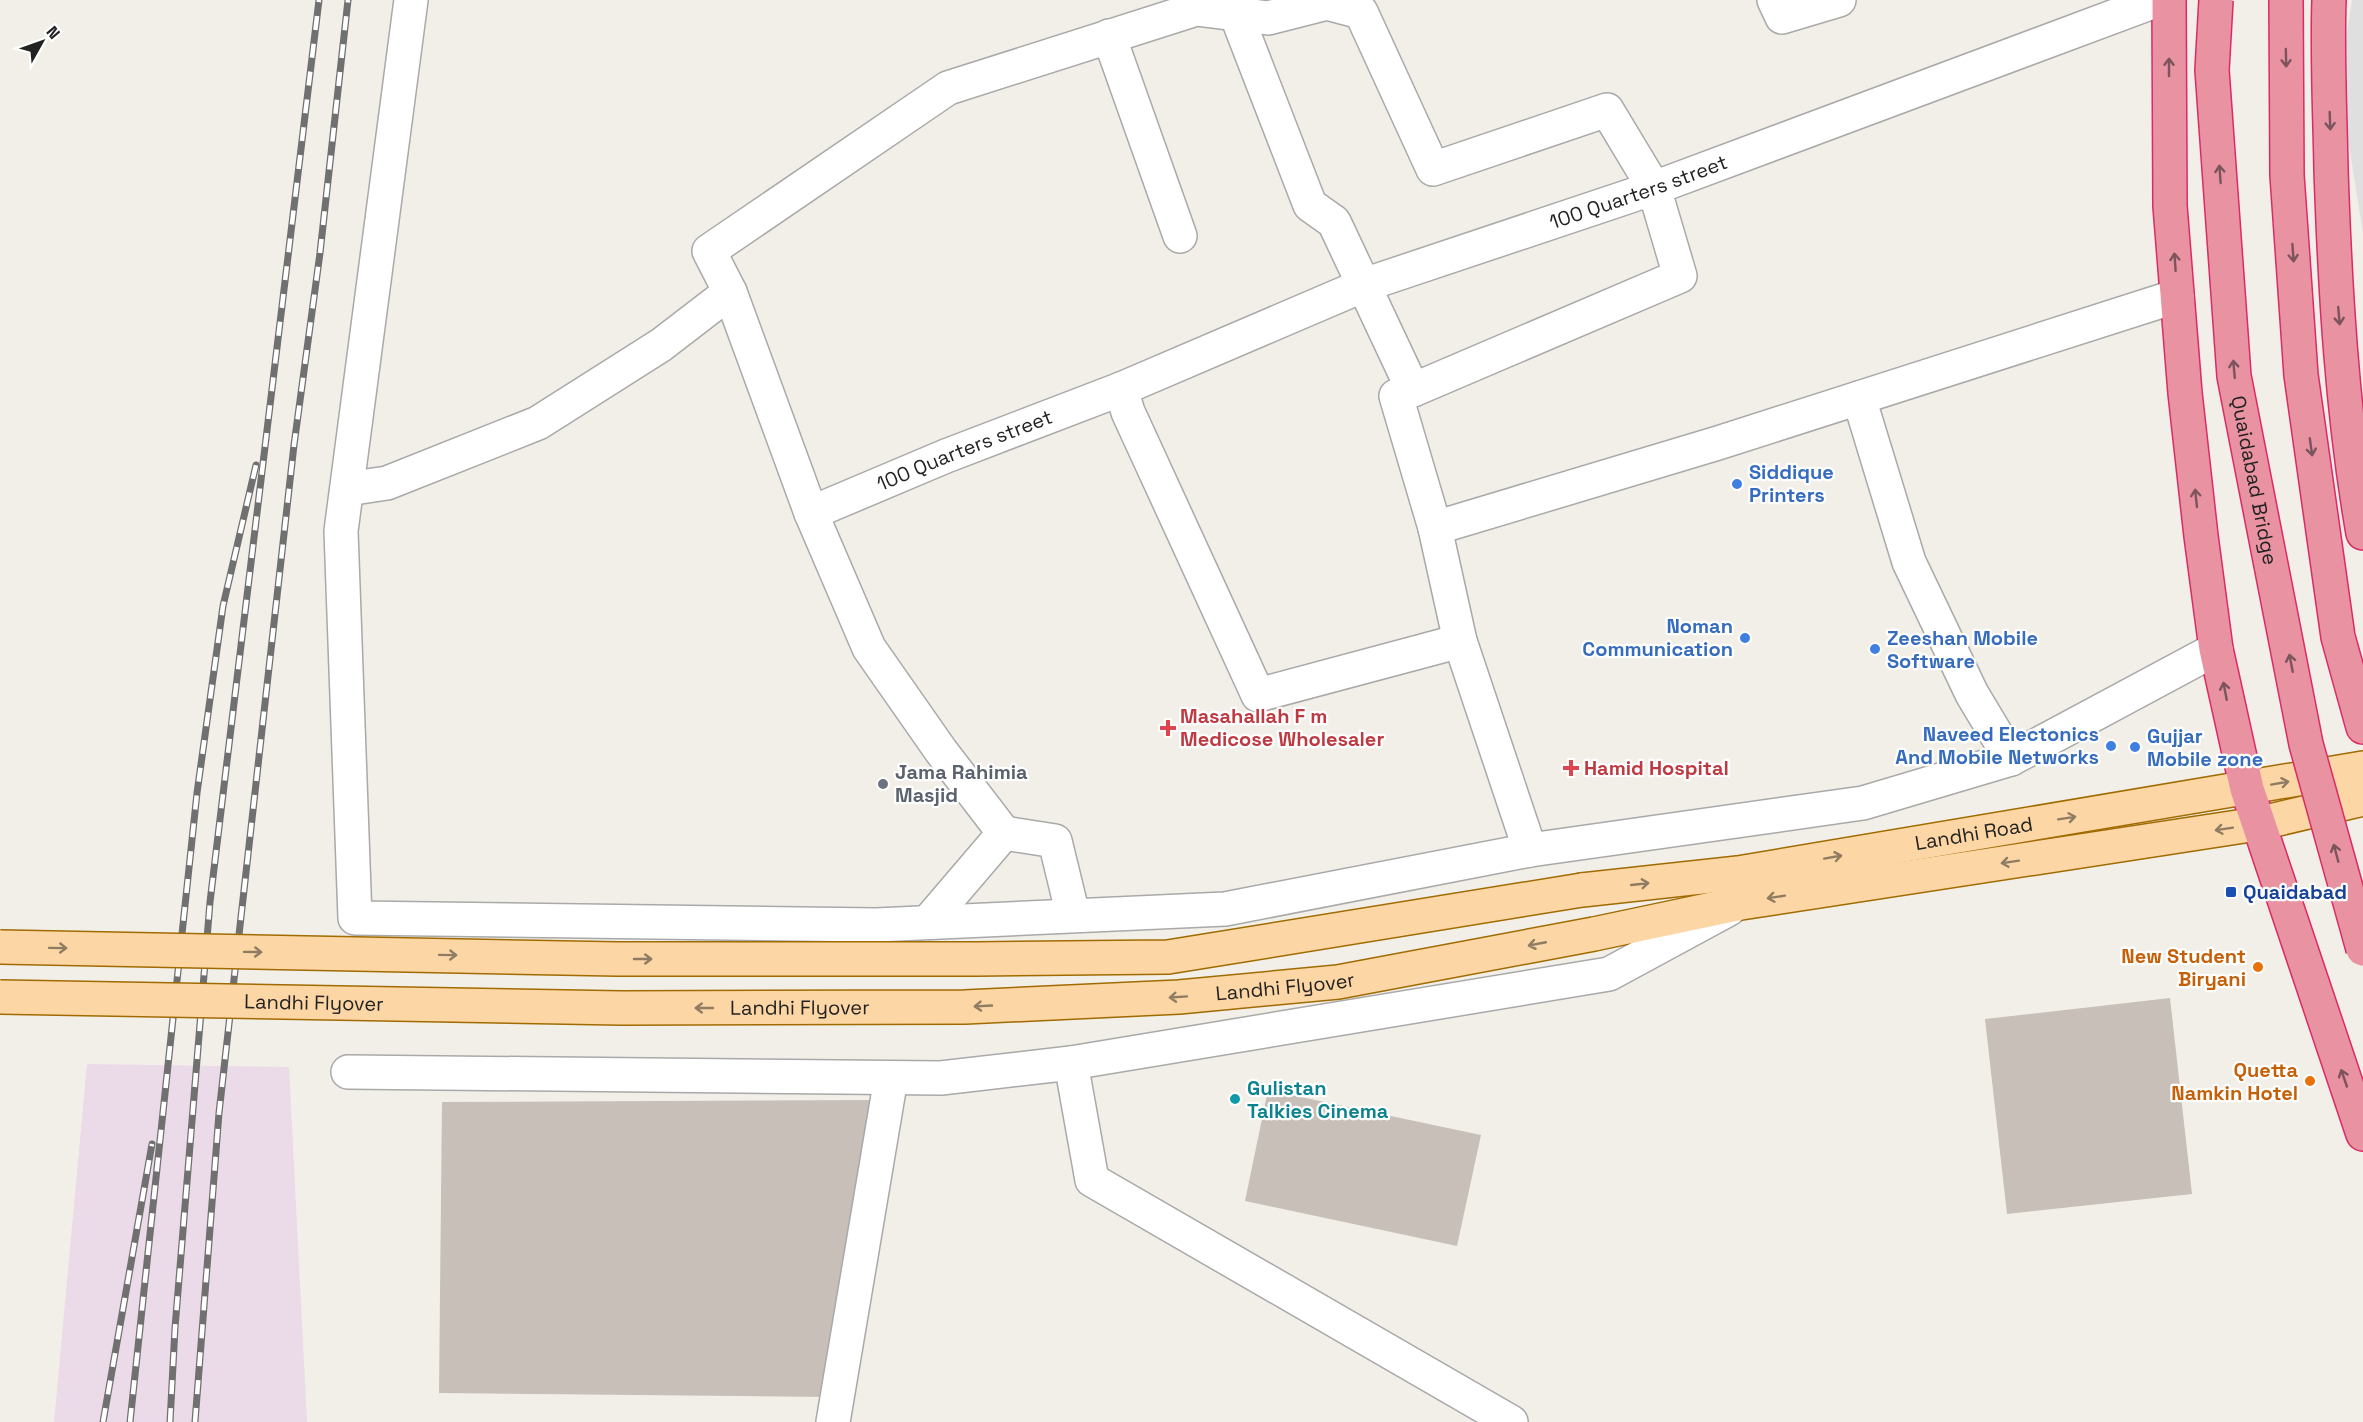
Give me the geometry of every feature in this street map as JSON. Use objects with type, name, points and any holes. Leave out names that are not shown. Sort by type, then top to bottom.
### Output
[{"type":"highway","points":[[2169,0],[2170,206],[2188,426],[2216,649],[2247,789],[2363,1134]]},
{"type":"highway","name":"Quaidabad Bridge","points":[[2216,0],[2212,70],[2234,376],[2306,744],[2363,950]]},
{"type":"highway","points":[[2286,0],[2288,175],[2301,375],[2338,637],[2363,727]]},
{"type":"highway","points":[[2329,0],[2328,42],[2334,259],[2346,407],[2363,533]]},
{"type":"main road","name":"Landhi Road","points":[[0,947],[616,958],[1168,957],[1582,890],[1738,873],[2363,768]]},
{"type":"main road","points":[[1741,903],[2258,824],[2363,799]]},
{"type":"main road","name":"Landhi Flyover","points":[[0,997],[621,1008],[977,1006],[1179,997],[1338,982],[1594,934],[1741,903]]},
{"type":"street","points":[[411,0],[341,531],[355,918],[876,925],[1225,909],[1530,850],[1863,803],[2011,759],[2216,649]]},
{"type":"street","points":[[1774,0],[1782,17],[1839,0]]},
{"type":"street","name":"100 Quarters street","points":[[811,513],[946,456],[1125,401],[1364,285],[1654,188],[2158,0]]},
{"type":"street","points":[[1073,915],[1055,840],[1004,833],[941,751],[869,648],[811,513],[730,292],[709,251],[948,88],[1196,9],[1268,18],[1327,3],[1361,12],[1433,169],[1607,110],[1654,188],[1680,276],[1396,396],[1435,528],[1460,641],[1530,850]]},
{"type":"street","points":[[1236,14],[1310,205],[1334,222],[1413,390]]},
{"type":"street","points":[[1109,36],[1180,236]]},
{"type":"street","points":[[347,489],[387,483],[538,423],[660,345],[730,292]]},
{"type":"street","points":[[1435,528],[1718,443],[2177,296]]},
{"type":"street","points":[[1859,398],[1909,562],[1972,694],[2011,759]]},
{"type":"street","points":[[1125,401],[1258,695],[1460,641]]},
{"type":"street","points":[[928,922],[1004,833]]},
{"type":"street","points":[[348,1072],[941,1078],[1071,1063],[1610,974],[1741,903]]},
{"type":"street","points":[[1071,1063],[1092,1180],[1511,1422]]},
{"type":"street","points":[[832,1422],[891,1078]]},
{"type":"shaded area","points":[[2352,0],[2363,0],[2363,233],[2339,83]]},
{"type":"shaded area","points":[[87,1064],[289,1067],[307,1422],[54,1422]]},
{"type":"building","points":[[2170,998],[2192,1194],[2007,1214],[1985,1019]]},
{"type":"building","points":[[1268,1090],[1481,1135],[1457,1246],[1245,1201]]},
{"type":"building","points":[[877,1100],[827,1397],[439,1393],[442,1102]]},
{"type":"railway","points":[[170,1422],[175,1328],[210,902],[319,0]]},
{"type":"railway","points":[[195,1422],[219,1113],[294,445],[320,253],[348,0]]},
{"type":"railway","points":[[130,1422],[197,793],[223,606],[256,465]]},
{"type":"railway","points":[[103,1422],[152,1144]]},
{"type":"place","name":"Siddique Printers","points":[[1737,484]]},
{"type":"place","name":"Noman Communication","points":[[1745,638]]},
{"type":"place","name":"Zeeshan Mobile Software","points":[[1875,649]]},
{"type":"place","name":"Masahallah F m Medicose Wholesaler","points":[[1168,728]]},
{"type":"place","name":"Naveed Electonics And Mobile Networks","points":[[2111,746]]},
{"type":"place","name":"Gujjar Mobile zone","points":[[2135,747]]},
{"type":"place","name":"Hamid Hospital","points":[[1571,768]]},
{"type":"place","name":"Jama Rahimia Masjid","points":[[883,784]]},
{"type":"place","name":"Quaidabad","points":[[2231,892]]},
{"type":"place","name":"New Student Biryani","points":[[2258,967]]},
{"type":"place","name":"Quetta Namkin Hotel","points":[[2310,1081]]},
{"type":"place","name":"Gulistan Talkies Cinema","points":[[1235,1099]]}]
